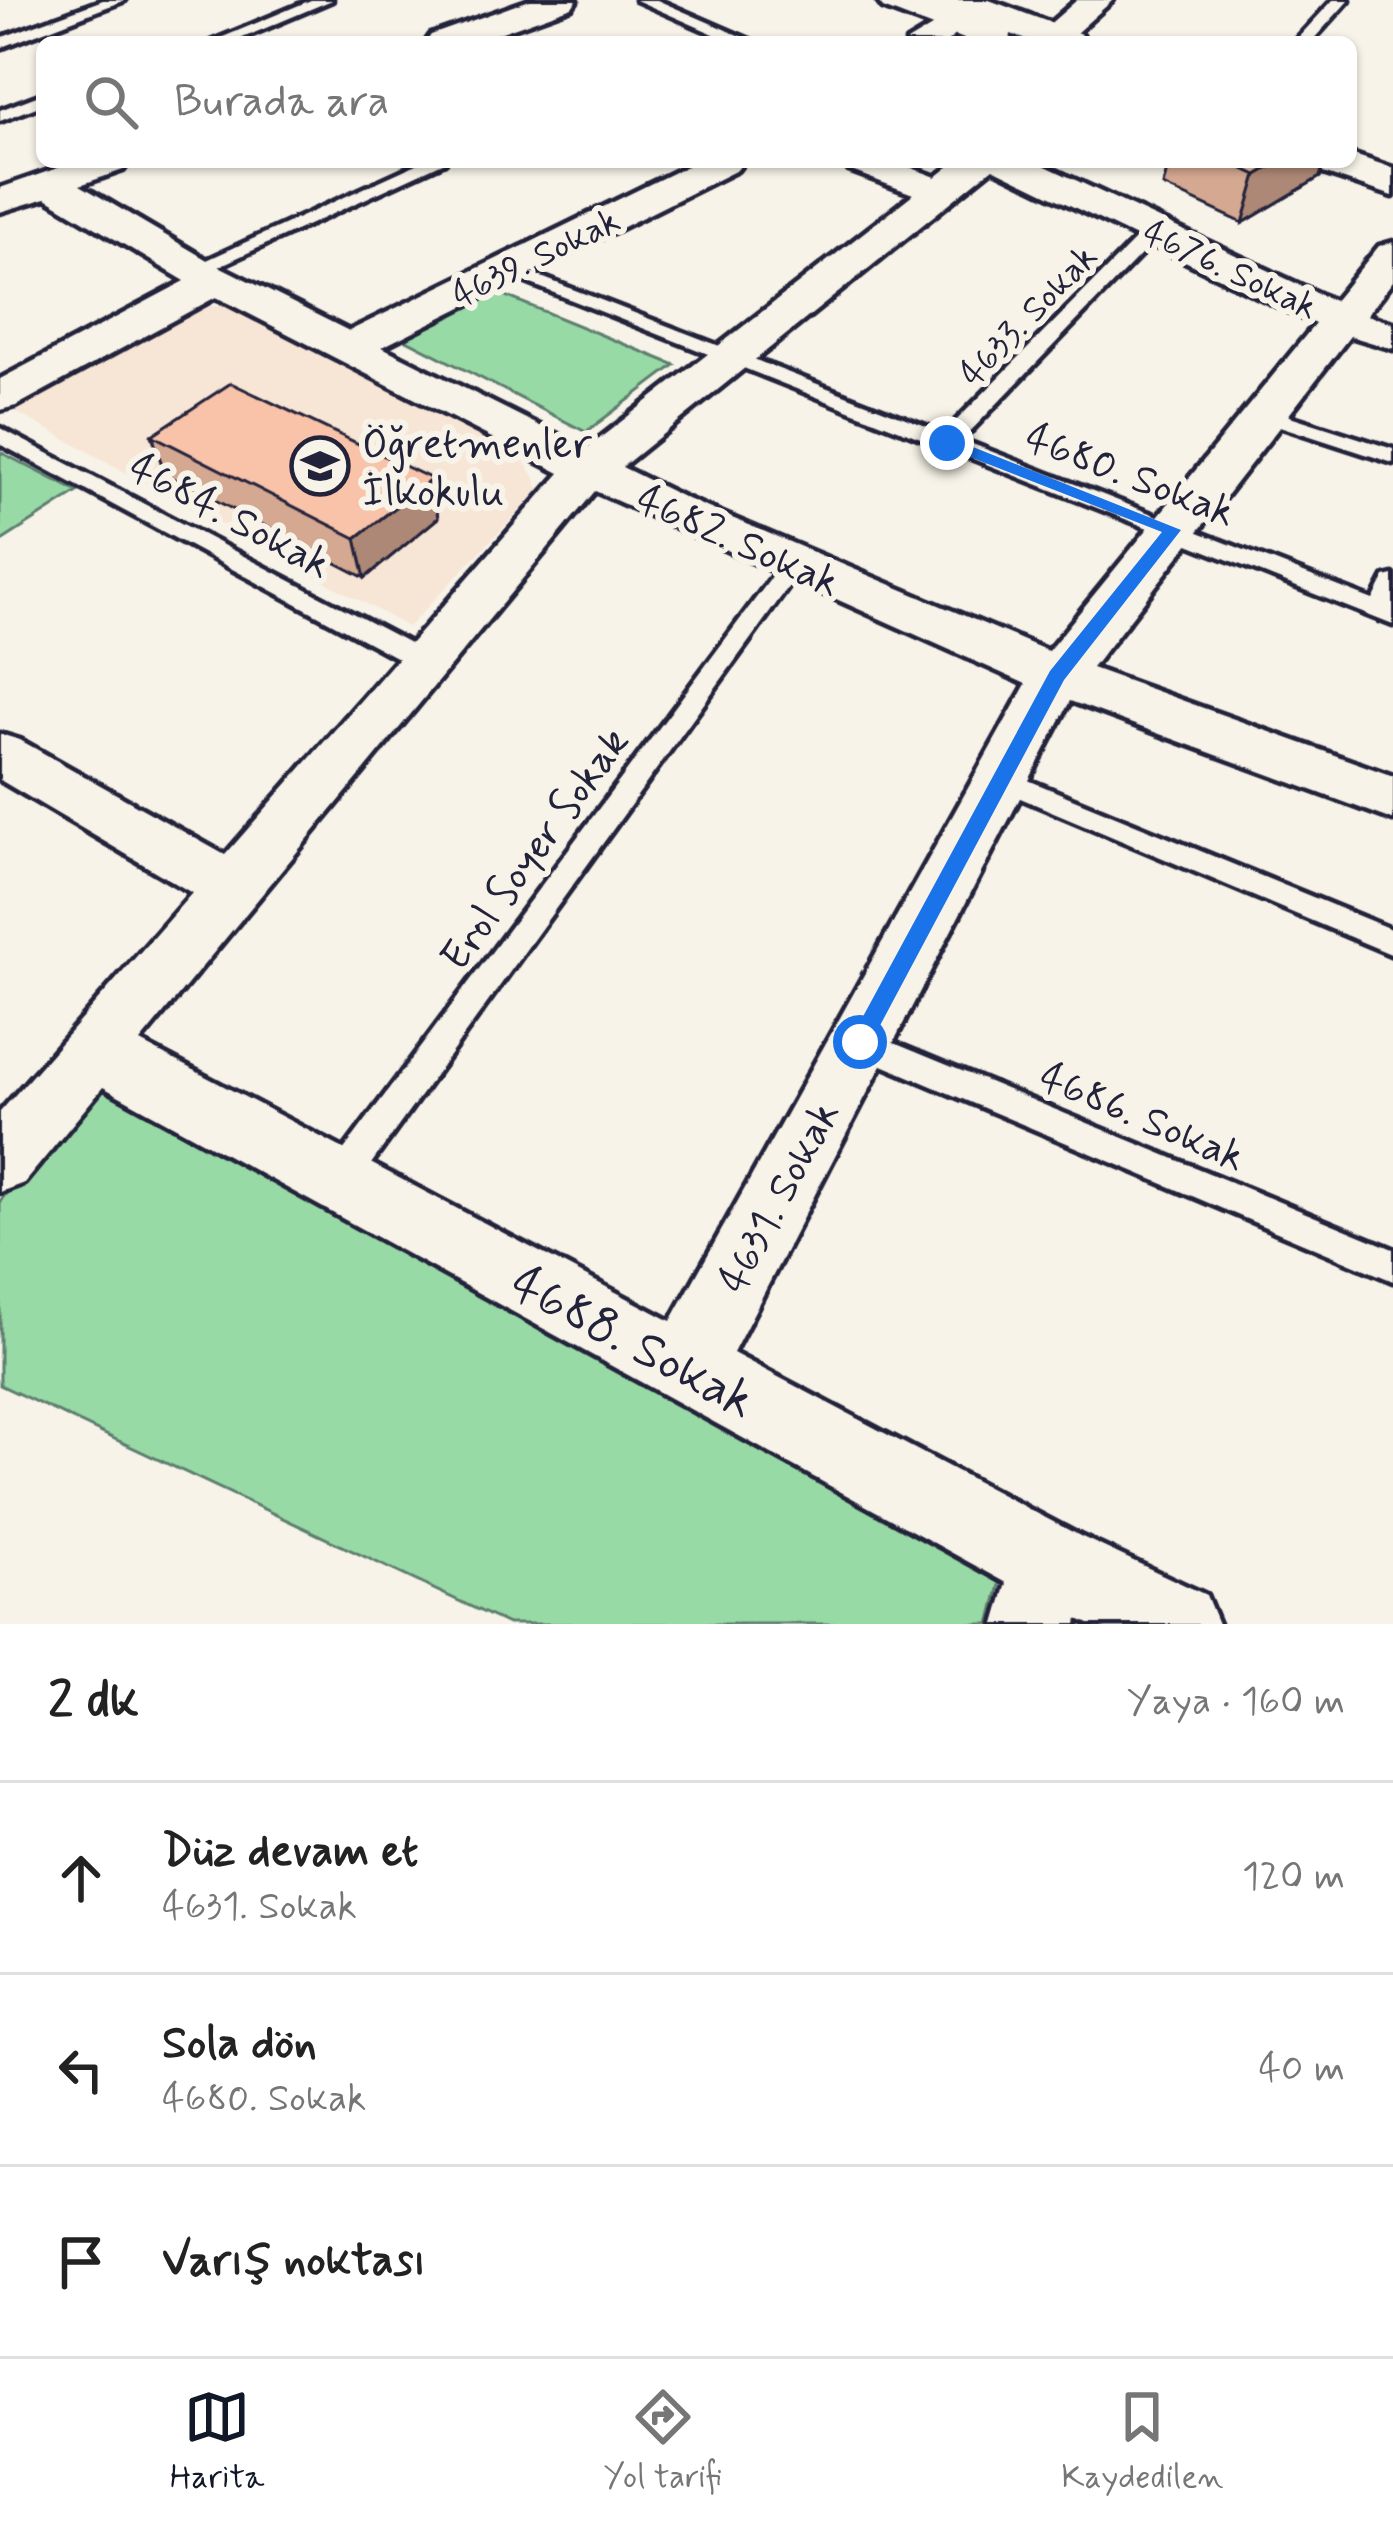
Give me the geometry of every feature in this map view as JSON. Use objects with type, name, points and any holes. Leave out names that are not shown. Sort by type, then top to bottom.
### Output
[{"type":"main road","points":[[896,0],[988,36]]},
{"type":"main road","points":[[945,22],[1031,36]]},
{"type":"main road","points":[[1357,137],[1393,145]]},
{"type":"main road","points":[[1349,168],[1393,183]]},
{"type":"street","points":[[460,36],[561,0]]},
{"type":"street","points":[[1059,36],[1097,0]]},
{"type":"street","points":[[507,19],[543,34]]},
{"type":"street","points":[[0,200],[94,168]]},
{"type":"street","name":"4639. Sokak","points":[[345,349],[712,168]]},
{"type":"street","points":[[901,168],[959,177]]},
{"type":"street","name":"4676. Sokak","points":[[1020,168],[1366,328]]},
{"type":"street","points":[[0,1161],[587,471],[959,177]]},
{"type":"street","name":"4682. Sokak","points":[[50,184],[205,275],[587,471],[1057,676],[1393,798]]},
{"type":"street","name":"4631. Sokak","points":[[686,1367],[1057,676],[1265,414],[1366,328],[1393,254]]},
{"type":"street","points":[[0,397],[205,275]]},
{"type":"street","points":[[4,763],[233,888]]},
{"type":"street","name":"4688. Sokak","points":[[94,1050],[686,1367],[1044,1594],[1177,1624]]},
{"type":"lane","points":[[234,36],[324,0]]},
{"type":"lane","points":[[644,0],[731,36]]},
{"type":"lane","points":[[1308,36],[1341,0]]},
{"type":"lane","points":[[0,43],[54,30],[106,2]]},
{"type":"lane","points":[[0,116],[36,101]]},
{"type":"lane","points":[[205,275],[424,168]]},
{"type":"lane","name":"4633. Sokak","points":[[947,443],[1154,232]]},
{"type":"lane","name":"4680. Sokak","points":[[506,270],[1386,614]]},
{"type":"lane","points":[[1265,414],[1393,457]]},
{"type":"lane","name":"4684. Sokak","points":[[0,435],[424,662]]},
{"type":"lane","name":"Erol Soyer Sokak","points":[[339,1182],[794,563]]},
{"type":"lane","points":[[1386,614],[1393,584]]},
{"type":"lane","points":[[1001,779],[1393,943]]},
{"type":"lane","name":"4686. Sokak","points":[[860,1042],[1393,1265]]},
{"type":"shaded area","name":"Öğretmenler İlkokulu","points":[[229,305],[520,456],[534,476],[539,490],[408,627],[7,407],[194,308]]},
{"type":"green space","points":[[496,291],[675,365],[586,432],[399,336]]},
{"type":"green space","points":[[0,452],[78,492],[0,542]]},
{"type":"green space","points":[[100,1080],[1003,1573],[990,1624],[508,1624],[0,1385],[0,1201]]},
{"type":"building","points":[[1242,168],[1269,168],[1257,175]]},
{"type":"building","points":[[231,383],[432,479],[356,538],[152,435]]},
{"type":"place","name":"Öğretmenler İlkokulu","points":[[320,466]]},
{"type":"route","points":[[860,1042],[1057,676],[1172,530],[947,443]]}]
